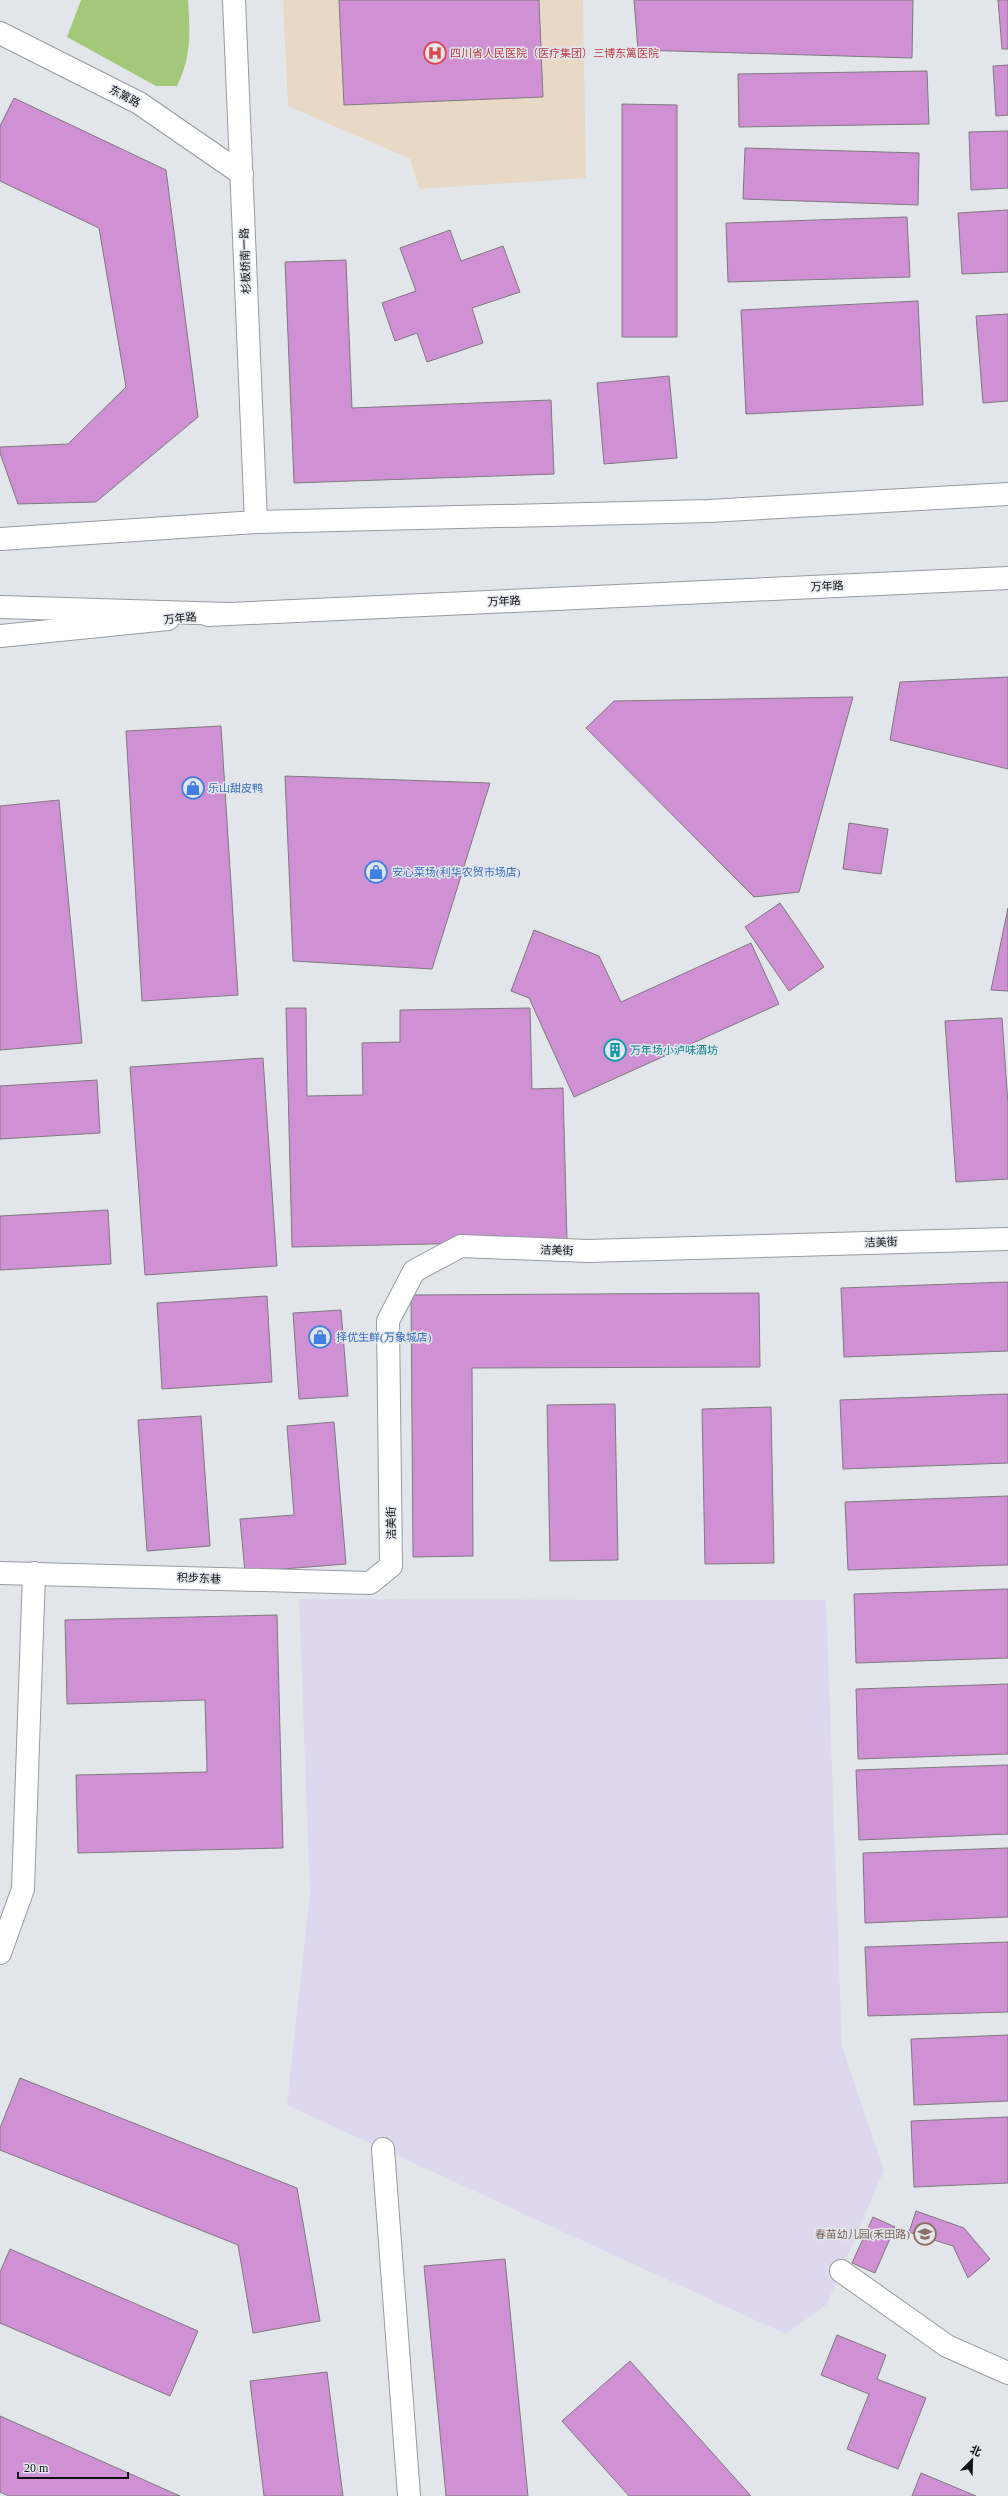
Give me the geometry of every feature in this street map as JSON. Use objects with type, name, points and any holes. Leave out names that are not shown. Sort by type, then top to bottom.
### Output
[{"type":"main road","name":"杉板桥南一路","points":[[234,0],[256,522]]},
{"type":"main road","name":"东篱路","points":[[0,33],[139,103],[242,174]]},
{"type":"main road","points":[[0,539],[256,522],[709,511],[1008,494]]},
{"type":"main road","name":"万年路","points":[[0,636],[227,614],[1008,578]]},
{"type":"main road","points":[[0,607],[227,614]]},
{"type":"main road","name":"洁美街","points":[[391,1566],[388,1322],[414,1271],[460,1246],[588,1251],[1008,1239]]},
{"type":"main road","name":"积步东巷","points":[[0,1573],[370,1583],[391,1566]]},
{"type":"main road","points":[[0,1953],[23,1889],[34,1573]]},
{"type":"main road","points":[[383,2149],[409,2496]]},
{"type":"main road","points":[[841,2271],[947,2346],[1008,2373]]},
{"type":"shaded area","name":"四川省人民医院（医疗集团）三博东篱医院","points":[[283,0],[583,0],[586,178],[419,189],[410,159],[288,106]]},
{"type":"shaded area","points":[[299,1599],[826,1600],[842,2047],[884,2170],[827,2304],[786,2334],[287,2105],[310,1893]]},
{"type":"green space","points":[[81,0],[188,0],[188,54],[177,86],[156,86],[67,37]]},
{"type":"building","points":[[339,0],[539,0],[543,97],[344,105]]},
{"type":"building","points":[[634,0],[913,0],[912,58],[638,50]]},
{"type":"building","points":[[998,0],[1008,0],[1008,49],[1002,49]]},
{"type":"building","points":[[1008,65],[1008,115],[996,116],[993,66]]},
{"type":"building","points":[[927,71],[929,124],[739,127],[738,74]]},
{"type":"building","points":[[14,98],[166,170],[198,417],[96,502],[18,504],[0,453],[0,447],[68,444],[126,387],[99,228],[0,181],[0,126]]},
{"type":"building","points":[[622,104],[677,105],[677,337],[622,337]]},
{"type":"building","points":[[1008,131],[1008,188],[971,190],[969,132]]},
{"type":"building","points":[[745,148],[919,153],[918,205],[743,199]]},
{"type":"building","points":[[1008,210],[1008,272],[962,274],[958,213]]},
{"type":"building","points":[[907,217],[910,277],[728,282],[726,223]]},
{"type":"building","points":[[450,230],[461,261],[503,246],[520,292],[472,308],[483,343],[427,362],[417,333],[395,341],[382,303],[416,291],[400,248]]},
{"type":"building","points":[[346,260],[352,408],[551,400],[554,474],[294,483],[285,262]]},
{"type":"building","points":[[918,301],[923,405],[746,414],[741,310]]},
{"type":"building","points":[[1008,314],[1008,401],[983,403],[976,316]]},
{"type":"building","points":[[669,376],[677,458],[604,464],[597,383]]},
{"type":"building","points":[[1008,677],[1008,769],[890,740],[900,682]]},
{"type":"building","points":[[853,697],[799,892],[754,897],[586,728],[614,701]]},
{"type":"building","points":[[221,726],[238,995],[142,1001],[126,731]]},
{"type":"building","name":"安心菜场(利华农贸市场店)","points":[[285,776],[490,783],[432,969],[293,961]]},
{"type":"building","points":[[59,800],[82,1043],[0,1050],[0,806]]},
{"type":"building","points":[[849,823],[888,829],[881,874],[843,869]]},
{"type":"building","points":[[780,903],[824,967],[789,991],[745,927]]},
{"type":"building","points":[[1008,908],[1008,991],[991,990]]},
{"type":"building","name":"万年场小泸味酒坊","points":[[534,930],[599,956],[621,1002],[751,943],[779,1004],[574,1097],[529,998],[511,991]]},
{"type":"building","points":[[286,1008],[306,1008],[307,1096],[363,1095],[362,1043],[400,1042],[400,1010],[530,1008],[532,1089],[563,1088],[567,1241],[292,1247]]},
{"type":"building","points":[[1002,1018],[1008,1104],[1008,1179],[956,1182],[945,1021]]},
{"type":"building","points":[[263,1058],[277,1266],[145,1275],[130,1067]]},
{"type":"building","points":[[97,1080],[100,1133],[0,1139],[0,1086]]},
{"type":"building","points":[[108,1210],[111,1264],[0,1270],[0,1216]]},
{"type":"building","points":[[1008,1282],[1008,1351],[844,1357],[841,1288]]},
{"type":"building","points":[[759,1293],[760,1367],[472,1368],[473,1556],[413,1557],[411,1295]]},
{"type":"building","points":[[267,1296],[272,1382],[162,1389],[157,1303]]},
{"type":"building","points":[[341,1310],[348,1396],[299,1399],[293,1313]]},
{"type":"building","points":[[1008,1394],[1008,1463],[843,1469],[840,1400]]},
{"type":"building","points":[[615,1404],[618,1560],[550,1561],[547,1405]]},
{"type":"building","points":[[771,1407],[774,1563],[705,1564],[702,1409]]},
{"type":"building","points":[[201,1416],[210,1546],[147,1551],[138,1420]]},
{"type":"building","points":[[334,1422],[346,1564],[245,1572],[240,1519],[294,1515],[287,1426]]},
{"type":"building","points":[[1008,1496],[1008,1565],[848,1570],[845,1502]]},
{"type":"building","points":[[1008,1589],[1008,1658],[856,1663],[854,1594]]},
{"type":"building","points":[[277,1615],[283,1848],[78,1853],[76,1775],[207,1772],[205,1700],[67,1704],[65,1620]]},
{"type":"building","points":[[1008,1684],[1008,1754],[858,1759],[856,1689]]},
{"type":"building","points":[[1008,1765],[1008,1834],[859,1840],[856,1770]]},
{"type":"building","points":[[1008,1848],[1008,1917],[865,1923],[863,1853]]},
{"type":"building","points":[[1008,1942],[1008,2012],[868,2016],[865,1947]]},
{"type":"building","points":[[1008,2035],[1008,2101],[914,2105],[911,2039]]},
{"type":"building","points":[[20,2078],[297,2188],[320,2321],[253,2333],[238,2245],[0,2150],[0,2128]]},
{"type":"building","points":[[1008,2117],[1008,2183],[914,2187],[911,2121]]},
{"type":"building","points":[[916,2211],[964,2228],[990,2259],[968,2278],[953,2246],[909,2232]]},
{"type":"building","points":[[873,2217],[895,2227],[875,2273],[852,2263]]},
{"type":"building","points":[[10,2249],[198,2331],[170,2396],[0,2323],[0,2272]]},
{"type":"building","points":[[505,2259],[528,2496],[446,2496],[424,2266]]},
{"type":"building","points":[[837,2335],[886,2355],[877,2379],[926,2398],[898,2469],[847,2449],[869,2394],[821,2375]]},
{"type":"building","points":[[630,2361],[751,2496],[629,2496],[562,2421]]},
{"type":"building","points":[[327,2372],[343,2496],[264,2496],[250,2381]]},
{"type":"building","points":[[0,2416],[180,2496],[9,2496],[0,2492]]},
{"type":"building","points":[[921,2473],[976,2496],[912,2496]]},
{"type":"place","name":"四川省人民医院（医疗集团）三博东篱医院","points":[[435,53]]},
{"type":"place","name":"乐山甜皮鸭","points":[[193,788]]},
{"type":"place","name":"安心菜场(利华农贸市场店)","points":[[376,872]]},
{"type":"place","name":"万年场小泸味酒坊","points":[[615,1050]]},
{"type":"place","name":"择优生鲜(万象城店)","points":[[320,1337]]},
{"type":"place","name":"春苗幼儿园(禾田路)","points":[[925,2234]]}]
